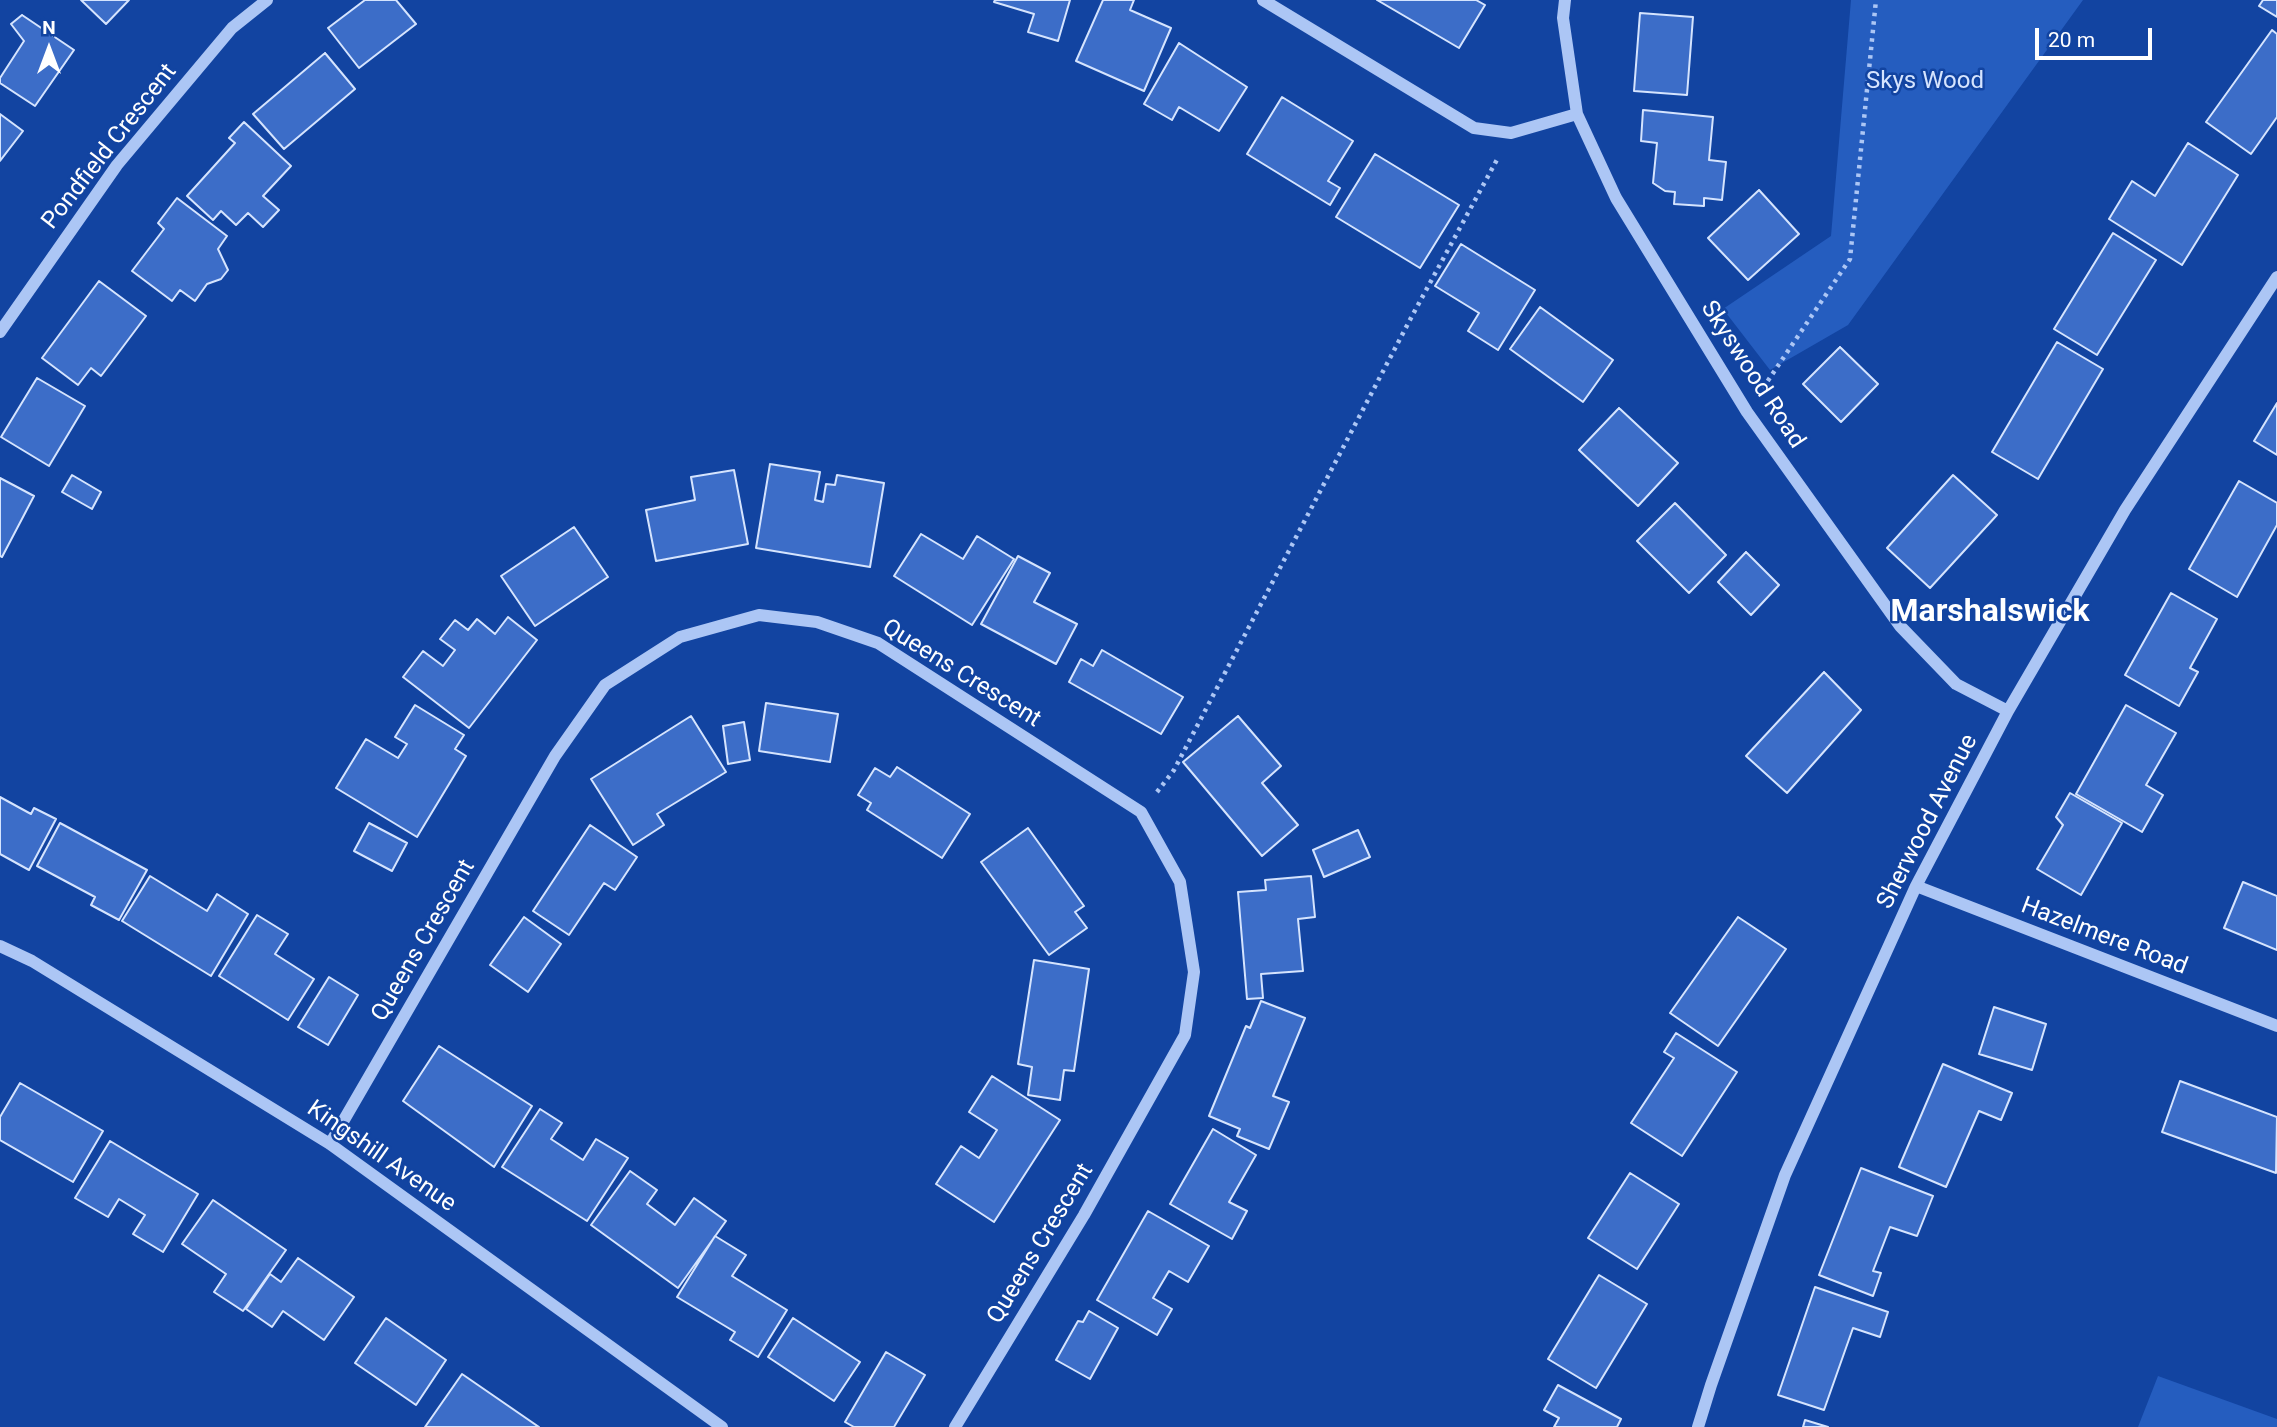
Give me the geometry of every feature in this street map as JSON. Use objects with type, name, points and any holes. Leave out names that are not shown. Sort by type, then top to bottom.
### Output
[{"type":"street","name":"Pondfield Crescent","points":[[0,332],[117,165],[232,28],[267,0]]},
{"type":"street","points":[[1263,0],[1474,128],[1511,133],[1577,114]]},
{"type":"street","name":"Skyswood Road","points":[[1565,0],[1563,18],[1577,114],[1616,198],[1747,412],[1900,626],[1956,684],[2008,711]]},
{"type":"street","name":"Sherwood Avenue","points":[[1698,1427],[1785,1175],[1916,886],[2008,711],[2125,510],[2277,277]]},
{"type":"street","name":"Queens Crescent","points":[[330,1144],[555,757],[605,685],[680,637],[759,615],[817,622],[877,643],[1141,812],[1180,882],[1194,972],[1185,1035],[1084,1215],[955,1427]]},
{"type":"street","name":"Hazelmere Road","points":[[1916,886],[2277,1026]]},
{"type":"street","name":"Kingshill Avenue","points":[[0,946],[32,961],[330,1144],[722,1427]]},
{"type":"path","points":[[1747,412],[1850,259],[1876,0]]},
{"type":"path","points":[[1141,812],[1174,770],[1511,133]]},
{"type":"green space","name":"Skys Wood","points":[[1851,0],[2083,0],[1848,325],[1770,370],[1723,309],[1831,236]]},
{"type":"green space","points":[[2158,1376],[2277,1419],[2277,1427],[2138,1427]]},
{"type":"building","points":[[81,0],[129,0],[106,24]]},
{"type":"building","points":[[365,0],[396,0],[416,24],[359,68],[328,28]]},
{"type":"building","points":[[1070,0],[1058,41],[1028,32],[1034,14],[994,2]]},
{"type":"building","points":[[1103,0],[1134,0],[1130,10],[1171,28],[1144,91],[1076,61]]},
{"type":"building","points":[[1377,0],[1476,0],[1485,5],[1459,48]]},
{"type":"building","points":[[2263,0],[2277,0],[2277,17],[2259,6]]},
{"type":"building","points":[[1640,13],[1693,17],[1687,95],[1634,91]]},
{"type":"building","points":[[22,15],[74,50],[35,106],[0,83],[0,78],[24,41],[11,24]]},
{"type":"building","points":[[2272,30],[2277,34],[2277,117],[2251,154],[2206,122]]},
{"type":"building","points":[[1179,43],[1247,87],[1219,131],[1179,107],[1172,120],[1144,104]]},
{"type":"building","points":[[325,53],[355,89],[284,149],[253,114]]},
{"type":"building","points":[[1282,97],[1353,141],[1328,181],[1340,188],[1330,205],[1247,154]]},
{"type":"building","points":[[1643,110],[1713,117],[1709,160],[1726,162],[1722,200],[1704,198],[1704,206],[1674,204],[1675,192],[1665,191],[1653,183],[1657,143],[1641,141]]},
{"type":"building","points":[[0,114],[23,131],[0,161]]},
{"type":"building","points":[[244,122],[291,166],[263,196],[279,210],[263,227],[248,213],[236,225],[221,211],[213,220],[187,196],[235,143],[229,138]]},
{"type":"building","points":[[2188,143],[2238,175],[2182,265],[2109,219],[2132,181],[2155,196]]},
{"type":"building","points":[[1375,154],[1459,205],[1420,268],[1336,217]]},
{"type":"building","points":[[1759,190],[1799,234],[1748,280],[1708,238]]},
{"type":"building","points":[[177,198],[227,236],[218,249],[228,270],[221,279],[207,284],[195,301],[180,290],[172,301],[132,271],[164,229],[158,223]]},
{"type":"building","points":[[2113,233],[2156,260],[2097,355],[2054,329]]},
{"type":"building","points":[[1461,244],[1535,290],[1498,350],[1468,331],[1479,313],[1435,286]]},
{"type":"building","points":[[99,281],[146,316],[101,376],[91,368],[78,385],[42,358]]},
{"type":"building","points":[[1540,307],[1613,360],[1583,402],[1510,349]]},
{"type":"building","points":[[2057,342],[2103,369],[2038,479],[1992,452]]},
{"type":"building","points":[[1840,347],[1878,384],[1841,422],[1803,384]]},
{"type":"building","points":[[37,378],[85,406],[49,466],[1,437]]},
{"type":"building","points":[[2277,403],[2277,455],[2254,441]]},
{"type":"building","points":[[1619,408],[1678,463],[1638,506],[1579,450]]},
{"type":"building","points":[[770,464],[820,472],[815,500],[823,502],[826,484],[835,485],[837,475],[884,483],[870,567],[756,548]]},
{"type":"building","points":[[734,470],[748,544],[656,561],[646,510],[695,500],[691,477]]},
{"type":"building","points":[[72,475],[101,492],[92,509],[62,492]]},
{"type":"building","points":[[1953,475],[1997,515],[1930,588],[1887,548]]},
{"type":"building","points":[[0,478],[34,496],[2,557],[0,556]]},
{"type":"building","points":[[2239,481],[2277,503],[2277,525],[2237,597],[2189,569]]},
{"type":"building","points":[[1675,503],[1726,555],[1689,593],[1637,541]]},
{"type":"building","points":[[574,527],[608,577],[535,626],[501,576]]},
{"type":"building","points":[[921,534],[963,559],[977,536],[1014,559],[972,625],[894,576]]},
{"type":"building","points":[[1746,552],[1779,585],[1751,615],[1718,582]]},
{"type":"building","points":[[1018,556],[1050,573],[1034,602],[1077,624],[1056,664],[981,624]]},
{"type":"building","points":[[2171,593],[2217,619],[2190,668],[2198,672],[2179,706],[2125,675]]},
{"type":"building","points":[[508,617],[537,640],[469,728],[403,677],[423,651],[443,666],[455,650],[440,639],[455,620],[468,630],[477,619],[495,634]]},
{"type":"building","points":[[1102,650],[1183,697],[1161,734],[1069,682],[1081,659],[1093,666]]},
{"type":"building","points":[[1824,672],[1861,710],[1787,793],[1746,756]]},
{"type":"building","points":[[766,703],[838,714],[830,762],[759,751]]},
{"type":"building","points":[[415,705],[464,735],[455,749],[466,756],[417,837],[336,788],[366,739],[398,758],[407,744],[395,737]]},
{"type":"building","points":[[2126,705],[2176,733],[2146,785],[2163,795],[2142,832],[2076,794]]},
{"type":"building","points":[[691,716],[726,772],[657,814],[664,825],[633,845],[591,779]]},
{"type":"building","points":[[1238,716],[1281,766],[1262,783],[1298,825],[1262,856],[1183,762]]},
{"type":"building","points":[[744,722],[750,760],[728,764],[723,726]]},
{"type":"building","points":[[897,767],[970,814],[942,858],[867,810],[871,803],[858,795],[875,768],[890,777]]},
{"type":"building","points":[[2070,793],[2122,823],[2081,895],[2037,869],[2063,825],[2056,817]]},
{"type":"building","points":[[0,797],[31,814],[34,808],[56,819],[29,870],[0,854]]},
{"type":"building","points":[[60,823],[147,870],[119,920],[91,905],[95,897],[37,866]]},
{"type":"building","points":[[369,823],[407,843],[392,871],[354,851]]},
{"type":"building","points":[[590,825],[637,857],[615,890],[604,883],[569,935],[533,911]]},
{"type":"building","points":[[1028,828],[1084,906],[1075,912],[1087,928],[1049,955],[981,862]]},
{"type":"building","points":[[1358,830],[1370,857],[1324,877],[1313,850]]},
{"type":"building","points":[[150,876],[207,911],[217,894],[248,914],[211,976],[122,921]]},
{"type":"building","points":[[1311,876],[1315,917],[1298,919],[1303,971],[1261,974],[1263,998],[1247,999],[1238,892],[1266,890],[1265,880]]},
{"type":"building","points":[[2243,882],[2277,896],[2277,950],[2224,928]]},
{"type":"building","points":[[257,915],[288,934],[275,954],[314,979],[288,1020],[219,976]]},
{"type":"building","points":[[524,917],[561,944],[528,992],[490,965]]},
{"type":"building","points":[[1738,917],[1786,949],[1718,1046],[1670,1013]]},
{"type":"building","points":[[1034,960],[1089,969],[1074,1071],[1064,1070],[1060,1100],[1028,1095],[1032,1067],[1018,1064]]},
{"type":"building","points":[[329,977],[358,995],[328,1045],[298,1027]]},
{"type":"building","points":[[1261,1001],[1305,1018],[1273,1096],[1289,1102],[1269,1149],[1237,1136],[1240,1129],[1209,1116],[1246,1026],[1250,1028]]},
{"type":"building","points":[[1994,1007],[2046,1024],[2032,1070],[1979,1054]]},
{"type":"building","points":[[1676,1033],[1737,1072],[1682,1156],[1631,1123],[1674,1058],[1664,1052]]},
{"type":"building","points":[[439,1046],[532,1106],[494,1167],[403,1101]]},
{"type":"building","points":[[1943,1064],[2012,1093],[2001,1120],[1979,1111],[1946,1187],[1899,1167]]},
{"type":"building","points":[[992,1076],[1060,1120],[994,1222],[936,1184],[961,1146],[979,1158],[997,1130],[969,1112]]},
{"type":"building","points":[[2180,1081],[2277,1117],[2276,1173],[2162,1132]]},
{"type":"building","points":[[20,1083],[103,1131],[73,1182],[0,1140],[0,1117]]},
{"type":"building","points":[[540,1109],[562,1123],[551,1139],[583,1160],[596,1139],[628,1158],[587,1221],[502,1167]]},
{"type":"building","points":[[1213,1129],[1256,1155],[1229,1202],[1247,1211],[1232,1239],[1170,1204]]},
{"type":"building","points":[[110,1141],[198,1194],[163,1252],[133,1234],[145,1215],[119,1199],[108,1217],[75,1198]]},
{"type":"building","points":[[1861,1168],[1933,1196],[1917,1236],[1890,1227],[1873,1271],[1881,1273],[1873,1296],[1819,1275]]},
{"type":"building","points":[[630,1171],[657,1190],[647,1204],[675,1225],[694,1198],[726,1221],[678,1288],[591,1225]]},
{"type":"building","points":[[1630,1173],[1679,1204],[1637,1269],[1588,1238]]},
{"type":"building","points":[[213,1200],[286,1250],[243,1311],[214,1292],[226,1274],[182,1244]]},
{"type":"building","points":[[1148,1211],[1209,1246],[1188,1282],[1169,1271],[1153,1298],[1172,1309],[1157,1335],[1097,1300]]},
{"type":"building","points":[[715,1236],[746,1255],[732,1276],[787,1310],[758,1357],[730,1340],[735,1332],[677,1297]]},
{"type":"building","points":[[298,1258],[354,1297],[324,1340],[283,1311],[272,1327],[246,1309],[270,1274],[281,1282]]},
{"type":"building","points":[[1599,1275],[1647,1304],[1596,1388],[1548,1359]]},
{"type":"building","points":[[1815,1287],[1888,1312],[1880,1337],[1853,1328],[1824,1410],[1778,1395]]},
{"type":"building","points":[[1089,1311],[1118,1328],[1090,1379],[1056,1360],[1078,1321],[1083,1322]]},
{"type":"building","points":[[386,1318],[446,1360],[416,1405],[355,1363]]},
{"type":"building","points":[[793,1318],[860,1362],[834,1401],[768,1357]]},
{"type":"building","points":[[886,1352],[925,1375],[894,1427],[854,1427],[845,1422]]},
{"type":"building","points":[[462,1374],[539,1427],[425,1427]]},
{"type":"building","points":[[1558,1385],[1621,1419],[1617,1427],[1554,1427],[1559,1418],[1544,1410]]},
{"type":"building","points":[[1805,1420],[1828,1427],[1803,1427]]},
{"type":"district","name":"Marshalswick","points":[[1990,613]]}]
